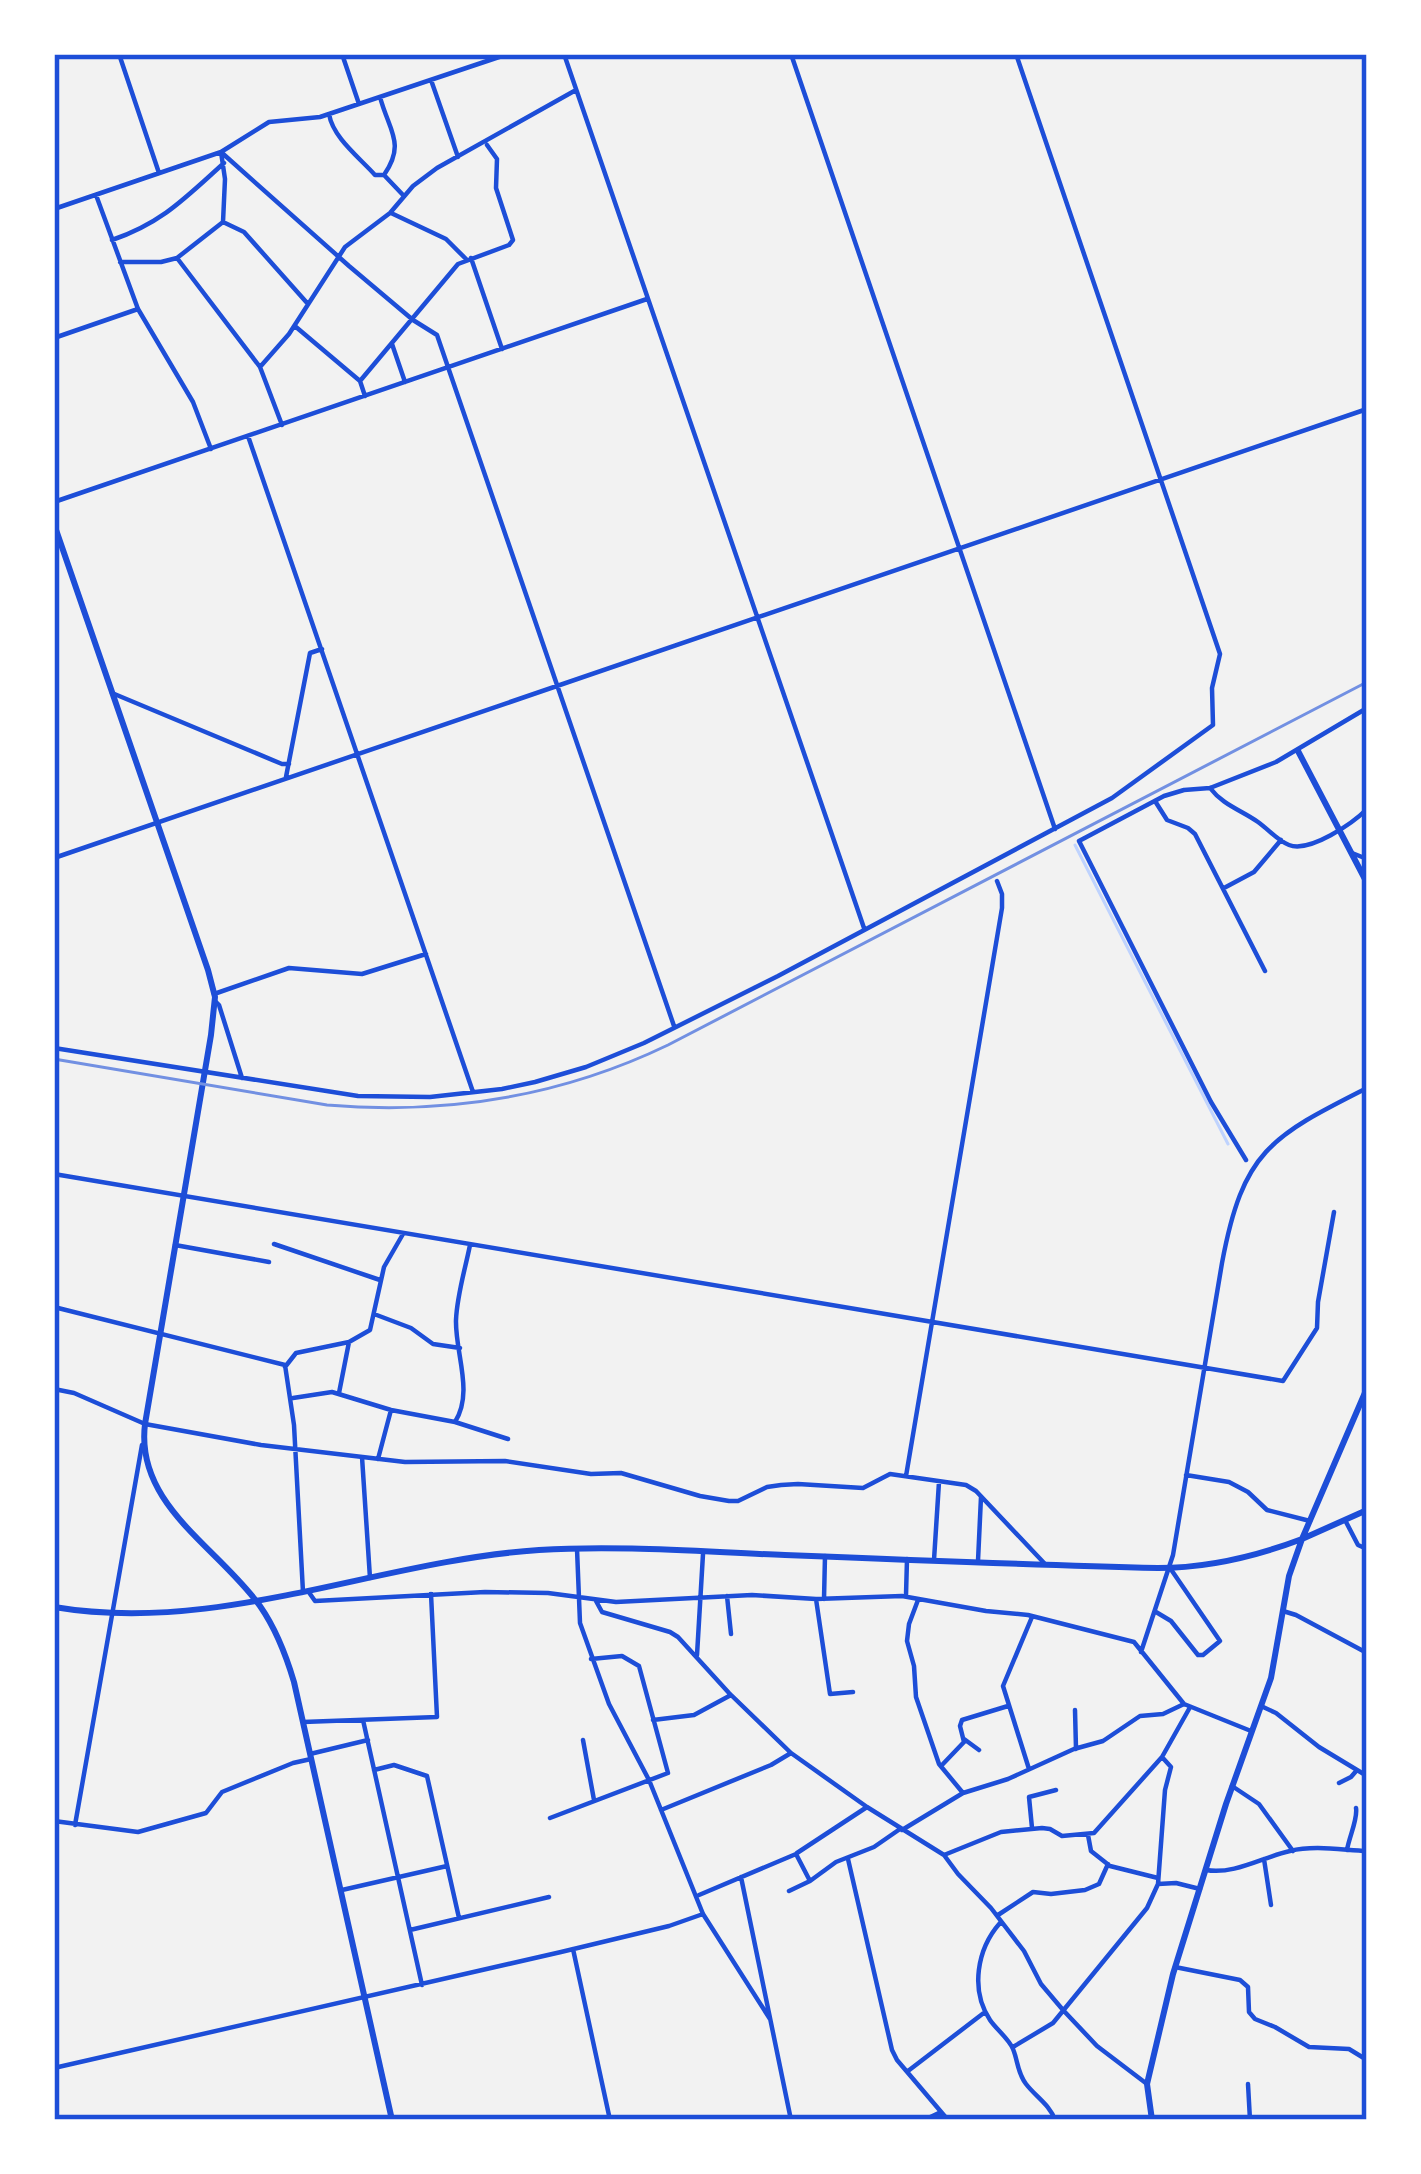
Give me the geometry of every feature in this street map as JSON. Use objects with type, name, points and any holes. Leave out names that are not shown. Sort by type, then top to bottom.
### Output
[{"type":"main road","points":[[54,524],[214,997],[142,1445],[151,1479],[167,1504],[258,1603],[284,1650],[392,2120]]},
{"type":"main road","points":[[1298,751],[1367,883]]},
{"type":"main road","points":[[1152,2120],[1147,2084],[1175,1967],[1271,1678],[1289,1576],[1367,1388]]},
{"type":"main road","points":[[54,1607],[184,1611],[258,1603],[490,1554],[577,1549],[1170,1568],[1258,1554],[1367,1510]]},
{"type":"street","points":[[118,54],[159,173]]},
{"type":"street","points":[[342,54],[359,104]]},
{"type":"street","points":[[54,209],[221,152],[269,122],[329,115],[508,54]]},
{"type":"street","points":[[564,54],[864,930]]},
{"type":"street","points":[[791,54],[1055,829]]},
{"type":"street","points":[[54,1048],[358,1096],[430,1097],[535,1082],[586,1067],[674,1028],[864,930],[1134,785],[1213,725],[1212,688],[1220,654],[1016,54]]},
{"type":"street","points":[[430,80],[458,157]]},
{"type":"street","points":[[260,368],[351,241],[390,213],[403,195],[436,168],[577,90]]},
{"type":"street","points":[[380,98],[396,138],[384,176]]},
{"type":"street","points":[[329,115],[337,133],[376,175],[384,176],[403,195]]},
{"type":"street","points":[[360,381],[458,264],[513,240],[496,188],[497,159],[485,143]]},
{"type":"street","points":[[119,262],[177,258],[223,222],[226,199],[221,152]]},
{"type":"street","points":[[221,152],[338,257],[437,335],[674,1028]]},
{"type":"street","points":[[112,240],[161,218],[224,163]]},
{"type":"street","points":[[96,195],[137,309],[194,402],[211,449]]},
{"type":"street","points":[[390,213],[446,239],[469,259],[502,349]]},
{"type":"street","points":[[223,222],[244,232],[308,304]]},
{"type":"street","points":[[177,258],[260,368],[282,424]]},
{"type":"street","points":[[54,502],[647,299]]},
{"type":"street","points":[[54,338],[137,309]]},
{"type":"street","points":[[294,326],[360,381],[365,396]]},
{"type":"street","points":[[392,344],[406,382]]},
{"type":"street","points":[[54,858],[1367,409]]},
{"type":"street","points":[[248,436],[473,1092]]},
{"type":"street","points":[[286,778],[310,653],[322,649]]},
{"type":"street","points":[[112,693],[289,764]]},
{"type":"street","points":[[1246,1160],[1211,1102],[1079,841],[1154,801],[1184,790],[1210,788],[1298,751],[1367,708]]},
{"type":"street","points":[[1210,788],[1225,804],[1288,845],[1304,847],[1340,830],[1367,809]]},
{"type":"street","points":[[1154,801],[1167,820],[1195,834],[1265,971]]},
{"type":"street","points":[[1224,888],[1254,872],[1281,840]]},
{"type":"street","points":[[1352,853],[1367,860]]},
{"type":"street","points":[[906,1476],[1004,902],[997,881]]},
{"type":"street","points":[[242,1078],[214,997],[290,968],[370,973],[426,954]]},
{"type":"street","points":[[1141,1652],[1170,1568],[1230,1216],[1251,1170],[1267,1149],[1290,1129],[1367,1088]]},
{"type":"street","points":[[54,1174],[1283,1381],[1317,1328],[1334,1212]]},
{"type":"street","points":[[404,1233],[380,1280],[372,1326],[365,1334],[296,1353],[285,1367],[305,1591],[315,1601],[517,1592],[596,1601],[905,1597],[1033,1616],[1134,1642],[1187,1705],[1251,1731]]},
{"type":"street","points":[[274,1244],[380,1280]]},
{"type":"street","points":[[455,1422],[460,1416],[463,1375],[456,1326],[470,1244]]},
{"type":"street","points":[[175,1245],[268,1262]]},
{"type":"street","points":[[54,1307],[285,1367]]},
{"type":"street","points":[[374,1314],[411,1328],[434,1344],[460,1348]]},
{"type":"street","points":[[339,1393],[349,1342]]},
{"type":"street","points":[[54,1389],[145,1424],[261,1445],[378,1459],[505,1461],[592,1474],[614,1472],[729,1501],[767,1487],[863,1488],[885,1475],[966,1485],[1046,1564]]},
{"type":"street","points":[[291,1398],[339,1393],[508,1439]]},
{"type":"street","points":[[378,1459],[391,1409]]},
{"type":"street","points":[[75,1825],[142,1445]]},
{"type":"street","points":[[362,1457],[370,1577]]},
{"type":"street","points":[[1186,1475],[1229,1482],[1267,1510],[1310,1521]]},
{"type":"street","points":[[934,1560],[939,1481]]},
{"type":"street","points":[[978,1562],[982,1497]]},
{"type":"street","points":[[1345,1520],[1358,1545],[1367,1550]]},
{"type":"street","points":[[577,1549],[580,1623],[609,1703],[649,1780],[703,1914],[770,2019]]},
{"type":"street","points":[[697,1655],[703,1552]]},
{"type":"street","points":[[825,1556],[820,1599],[830,1694],[853,1692]]},
{"type":"street","points":[[905,1597],[907,1558]]},
{"type":"street","points":[[1156,1612],[1172,1621],[1198,1655],[1220,1642],[1170,1568]]},
{"type":"street","points":[[303,1722],[437,1718],[431,1594]]},
{"type":"street","points":[[727,1596],[731,1634]]},
{"type":"street","points":[[918,1600],[908,1633],[916,1697],[940,1767],[963,1793]]},
{"type":"street","points":[[596,1601],[602,1612],[670,1632],[791,1753],[944,1856],[983,1897],[1063,2010],[1097,2046],[1147,2084]]},
{"type":"street","points":[[1283,1611],[1367,1653]]},
{"type":"street","points":[[1029,1769],[1004,1679],[1033,1616]]},
{"type":"street","points":[[550,1818],[668,1773],[639,1666],[622,1656],[591,1659]]},
{"type":"street","points":[[653,1720],[694,1715],[731,1695]]},
{"type":"street","points":[[789,1891],[963,1793],[1103,1741],[1140,1716],[1187,1705]]},
{"type":"street","points":[[944,1856],[1001,1832],[1032,1828],[1050,1829],[1062,1836],[1094,1833],[1162,1756],[1187,1705]]},
{"type":"street","points":[[940,1767],[962,1745],[962,1720],[1008,1706]]},
{"type":"street","points":[[1261,1706],[1367,1776]]},
{"type":"street","points":[[1075,1710],[1076,1748]]},
{"type":"street","points":[[363,1720],[422,1984]]},
{"type":"street","points":[[964,1739],[979,1750]]},
{"type":"street","points":[[54,1821],[132,1833],[200,1816],[223,1792],[293,1763],[368,1740]]},
{"type":"street","points":[[584,1740],[594,1801]]},
{"type":"street","points":[[661,1810],[791,1753]]},
{"type":"street","points":[[1013,2048],[1053,2023],[1147,1908],[1158,1881],[1171,1767],[1162,1756]]},
{"type":"street","points":[[374,1770],[394,1765],[427,1776],[459,1918]]},
{"type":"street","points":[[1339,1783],[1357,1770]]},
{"type":"street","points":[[1232,1786],[1259,1804],[1293,1851]]},
{"type":"street","points":[[1032,1828],[1029,1797],[1056,1790]]},
{"type":"street","points":[[696,1896],[796,1854],[867,1807]]},
{"type":"street","points":[[1347,1850],[1356,1808]]},
{"type":"street","points":[[1088,1834],[1090,1851],[1108,1864],[1200,1889]]},
{"type":"street","points":[[1206,1870],[1216,1872],[1293,1851],[1367,1851]]},
{"type":"street","points":[[796,1854],[810,1881]]},
{"type":"street","points":[[848,1859],[889,2040],[897,2060],[948,2120]]},
{"type":"street","points":[[1264,1859],[1271,1905]]},
{"type":"street","points":[[1055,2120],[1021,2076],[1013,2048],[985,2012],[978,1988],[981,1957],[999,1918],[1033,1892],[1051,1894],[1099,1885],[1108,1864]]},
{"type":"street","points":[[340,1891],[447,1866]]},
{"type":"street","points":[[741,1877],[791,2120]]},
{"type":"street","points":[[410,1930],[549,1897]]},
{"type":"street","points":[[54,2068],[573,1949],[703,1914]]},
{"type":"street","points":[[573,1949],[610,2120]]},
{"type":"street","points":[[1175,1967],[1240,1979],[1248,1987],[1251,2017],[1309,2047],[1349,2049],[1367,2060]]},
{"type":"street","points":[[908,2071],[985,2012]]},
{"type":"street","points":[[1248,2084],[1250,2120]]},
{"type":"street","points":[[924,2120],[941,2112]]},
{"type":"waterway","points":[[1075,845],[1228,1144]]},
{"type":"railway","points":[[54,1059],[327,1105],[371,1107],[459,1104],[586,1078],[668,1045],[1367,682]]}]
